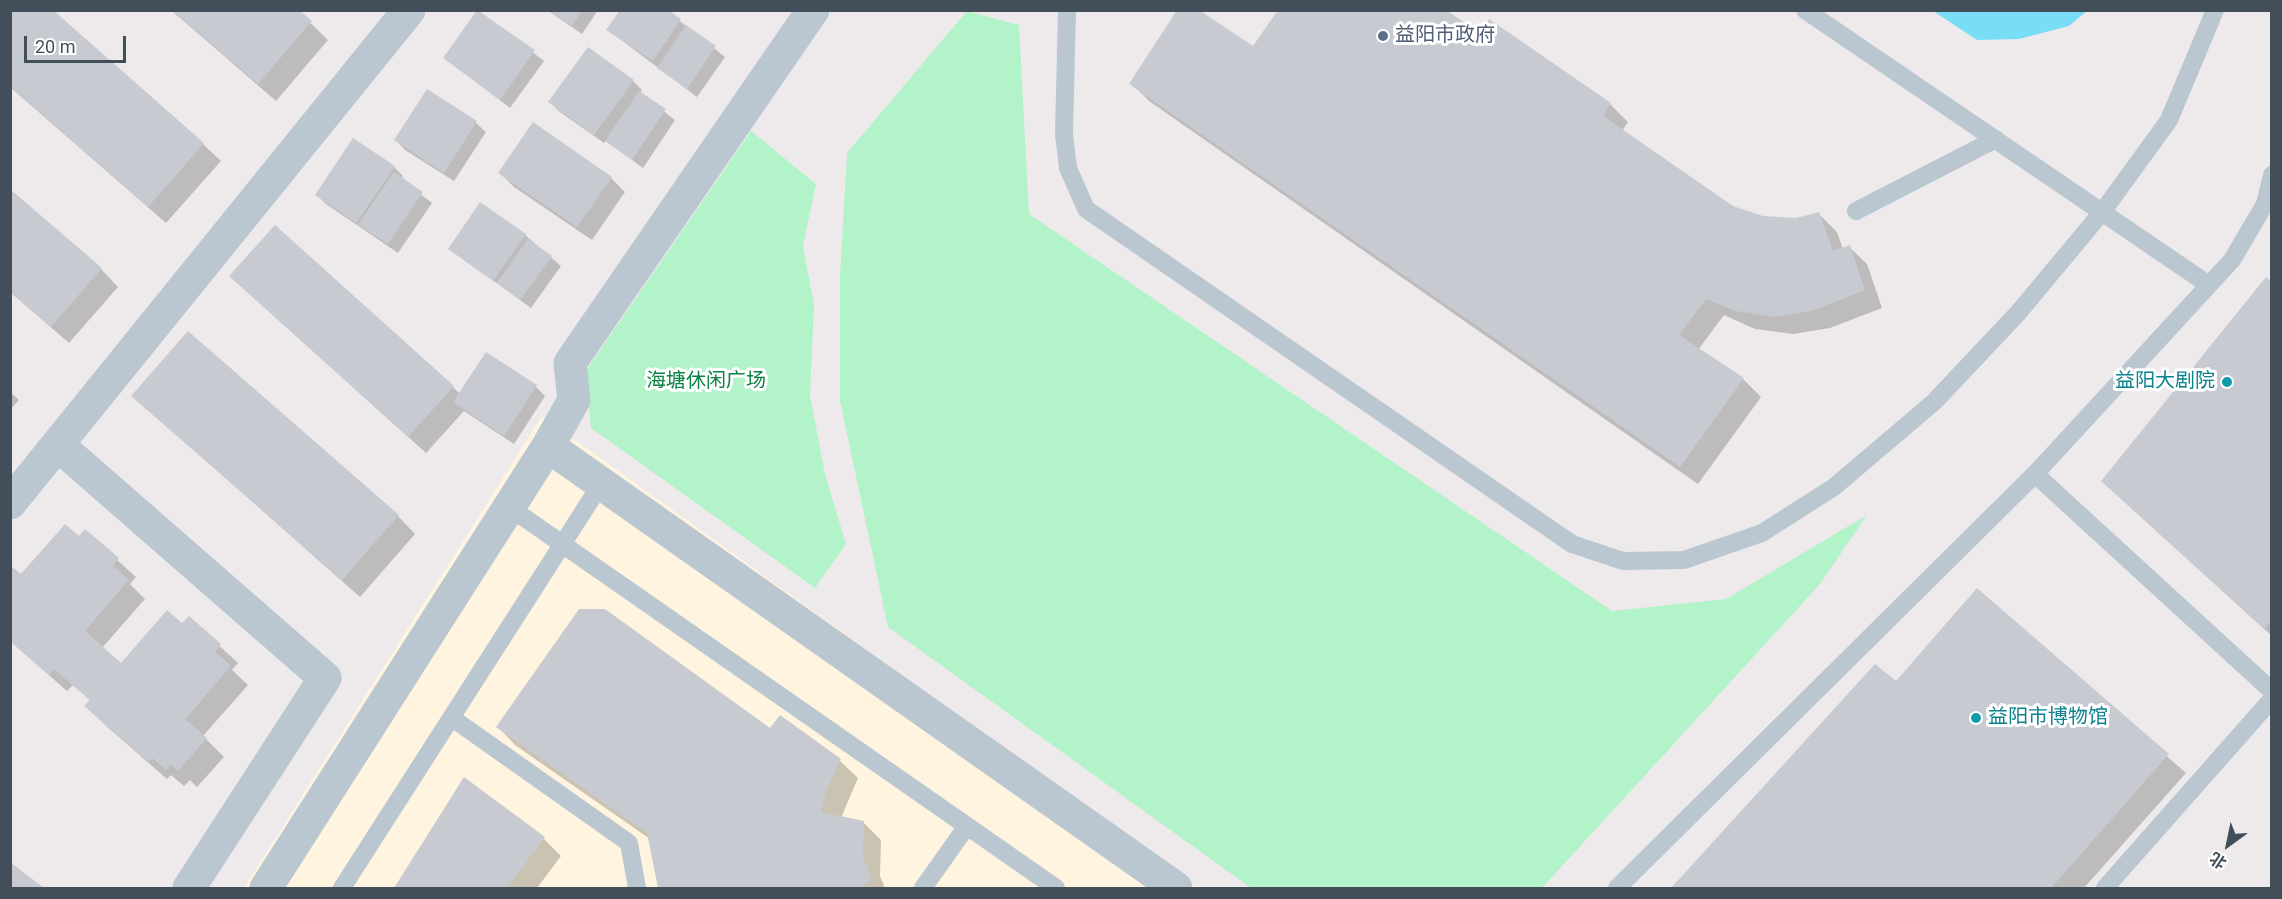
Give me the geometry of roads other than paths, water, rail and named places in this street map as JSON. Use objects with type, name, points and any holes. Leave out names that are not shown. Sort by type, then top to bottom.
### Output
[{"type":"street","points":[[10,503],[410,10]]},
{"type":"street","points":[[266,888],[548,446],[574,400],[570,363],[813,10]]},
{"type":"street","points":[[58,445],[325,678],[189,888]]},
{"type":"street","points":[[548,446],[1176,888]]},
{"type":"lane","points":[[1067,10],[1064,134],[1068,168],[1086,209],[1572,544],[1623,561],[1684,560],[1762,533],[1834,487],[1934,402],[2018,313],[2103,211],[2169,120],[2215,10]]},
{"type":"lane","points":[[1805,10],[2209,285]]},
{"type":"lane","points":[[1856,211],[1996,139]]},
{"type":"lane","points":[[1617,888],[2035,474],[2232,260],[2265,204],[2271,175]]},
{"type":"lane","points":[[2035,474],[2271,691]]},
{"type":"lane","points":[[342,888],[601,484]]},
{"type":"lane","points":[[509,507],[1056,888]]},
{"type":"lane","points":[[2105,888],[2271,699]]},
{"type":"lane","points":[[452,718],[629,843],[637,888]]},
{"type":"lane","points":[[923,888],[967,826]]},
{"type":"water","points":[[1933,11],[2087,11],[2069,26],[2019,39],[1977,40]]},
{"type":"place","name":"益阳市政府","points":[[1383,36]]},
{"type":"place","name":"益阳大剧院","points":[[2227,382]]},
{"type":"place","name":"益阳市博物馆","points":[[1976,718]]},
{"type":"park label","name":"海塘休闲广场","points":[[706,382]]}]
